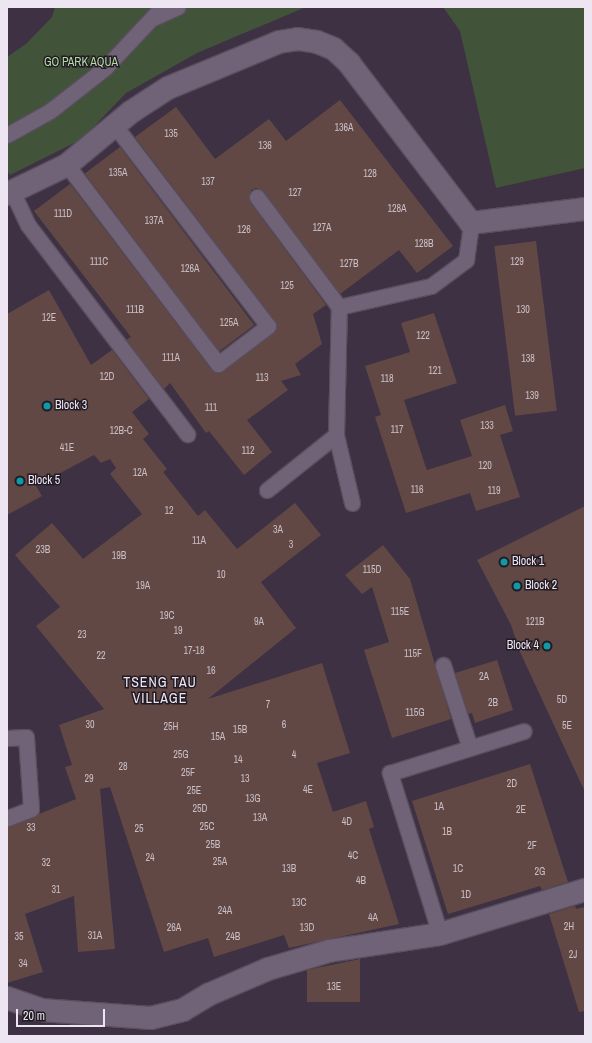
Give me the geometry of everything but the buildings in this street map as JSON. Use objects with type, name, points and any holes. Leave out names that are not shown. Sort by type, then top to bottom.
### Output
[{"type":"street","points":[[10,193],[67,166],[116,126],[168,88],[279,42],[298,39],[317,42],[334,49],[349,63],[471,223],[585,209]]},
{"type":"street","points":[[7,998],[41,1010],[151,1018],[182,1010],[210,994],[268,969],[322,953],[440,934],[585,890]]},
{"type":"lane","points":[[7,135],[50,111],[105,68],[157,13],[178,7]]},
{"type":"lane","points":[[67,166],[218,364],[268,326],[116,126]]},
{"type":"lane","points":[[10,193],[28,225],[187,434]]},
{"type":"lane","points":[[257,197],[340,307],[336,434],[352,503]]},
{"type":"lane","points":[[340,307],[431,286],[466,260],[471,223]]},
{"type":"lane","points":[[267,490],[336,434]]},
{"type":"lane","points":[[443,665],[470,748]]},
{"type":"lane","points":[[440,934],[390,773],[524,731]]},
{"type":"lane","points":[[7,738],[26,737],[31,809],[7,818]]},
{"type":"green space","name":"GO PARK AQUA","points":[[55,7],[306,7],[197,53],[126,93],[82,139],[10,175],[7,170],[7,57],[26,44],[52,17]]},
{"type":"green space","points":[[443,7],[585,7],[585,168],[496,188],[460,31]]},
{"type":"place","name":"Block 3","points":[[47,406]]},
{"type":"place","name":"Block 5","points":[[20,481]]},
{"type":"place","name":"Block 1","points":[[504,562]]},
{"type":"place","name":"Block 2","points":[[517,586]]},
{"type":"place","name":"Block 4","points":[[547,646]]},
{"type":"district","name":"TSENG TAU VILLAGE","points":[[160,690]]}]
